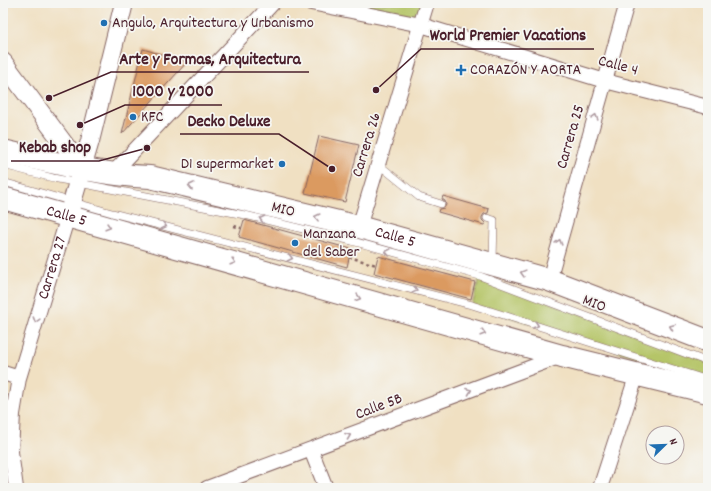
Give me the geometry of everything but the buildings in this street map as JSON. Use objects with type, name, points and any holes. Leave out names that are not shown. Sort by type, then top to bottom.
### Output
[{"type":"main road","name":"Calle 5","points":[[3,151],[56,164],[80,175],[113,173],[150,177],[359,227],[549,280],[708,342]]},
{"type":"main road","name":"Calle 5","points":[[3,198],[70,208],[562,356],[708,392]]},
{"type":"street","name":"Carrera 27","points":[[16,488],[11,452],[13,414],[19,378],[80,175],[124,3]]},
{"type":"street","points":[[113,173],[273,3]]},
{"type":"street","name":"Calle 4","points":[[311,3],[421,25],[605,81],[708,107]]},
{"type":"street","name":"Carrera 26","points":[[359,227],[427,3]]},
{"type":"street","name":"Carrera 25","points":[[549,280],[627,3]]},
{"type":"street","points":[[3,62],[80,175]]},
{"type":"street","name":"Calle 5B","points":[[207,488],[562,356]]},
{"type":"street","points":[[3,374],[19,378]]},
{"type":"street","points":[[600,488],[637,374]]},
{"type":"street","points":[[311,450],[326,488]]},
{"type":"lane","points":[[378,164],[419,197],[441,204]]},
{"type":"lane","name":"MIO","points":[[3,165],[80,175],[252,216],[480,276],[708,362]]},
{"type":"lane","points":[[3,182],[70,208],[112,212],[472,305],[708,380]]},
{"type":"lane","points":[[486,218],[494,220],[492,265]]},
{"type":"path","points":[[349,258],[376,265]]},
{"type":"green space","points":[[311,3],[427,3],[421,25]]},
{"type":"green space","points":[[480,276],[708,362],[708,380],[472,305]]},
{"type":"place","name":"Angulo, Arquitectura y Urbanismo","points":[[104,23]]},
{"type":"place","name":"CORAZÓN Y AORTA","points":[[461,70]]},
{"type":"place","name":"World Premier Vacations","points":[[376,90]]},
{"type":"place","name":"Arte y Formas, Arquitectura","points":[[49,98]]},
{"type":"place","name":"KFC","points":[[133,117]]},
{"type":"place","name":"1000 y 2000","points":[[80,125]]},
{"type":"place","name":"Kebab shop","points":[[147,148]]},
{"type":"place","name":"D1 supermarket","points":[[282,164]]},
{"type":"place","name":"Decko Deluxe","points":[[332,169]]},
{"type":"place","name":"Manzana del Saber","points":[[295,243]]}]
